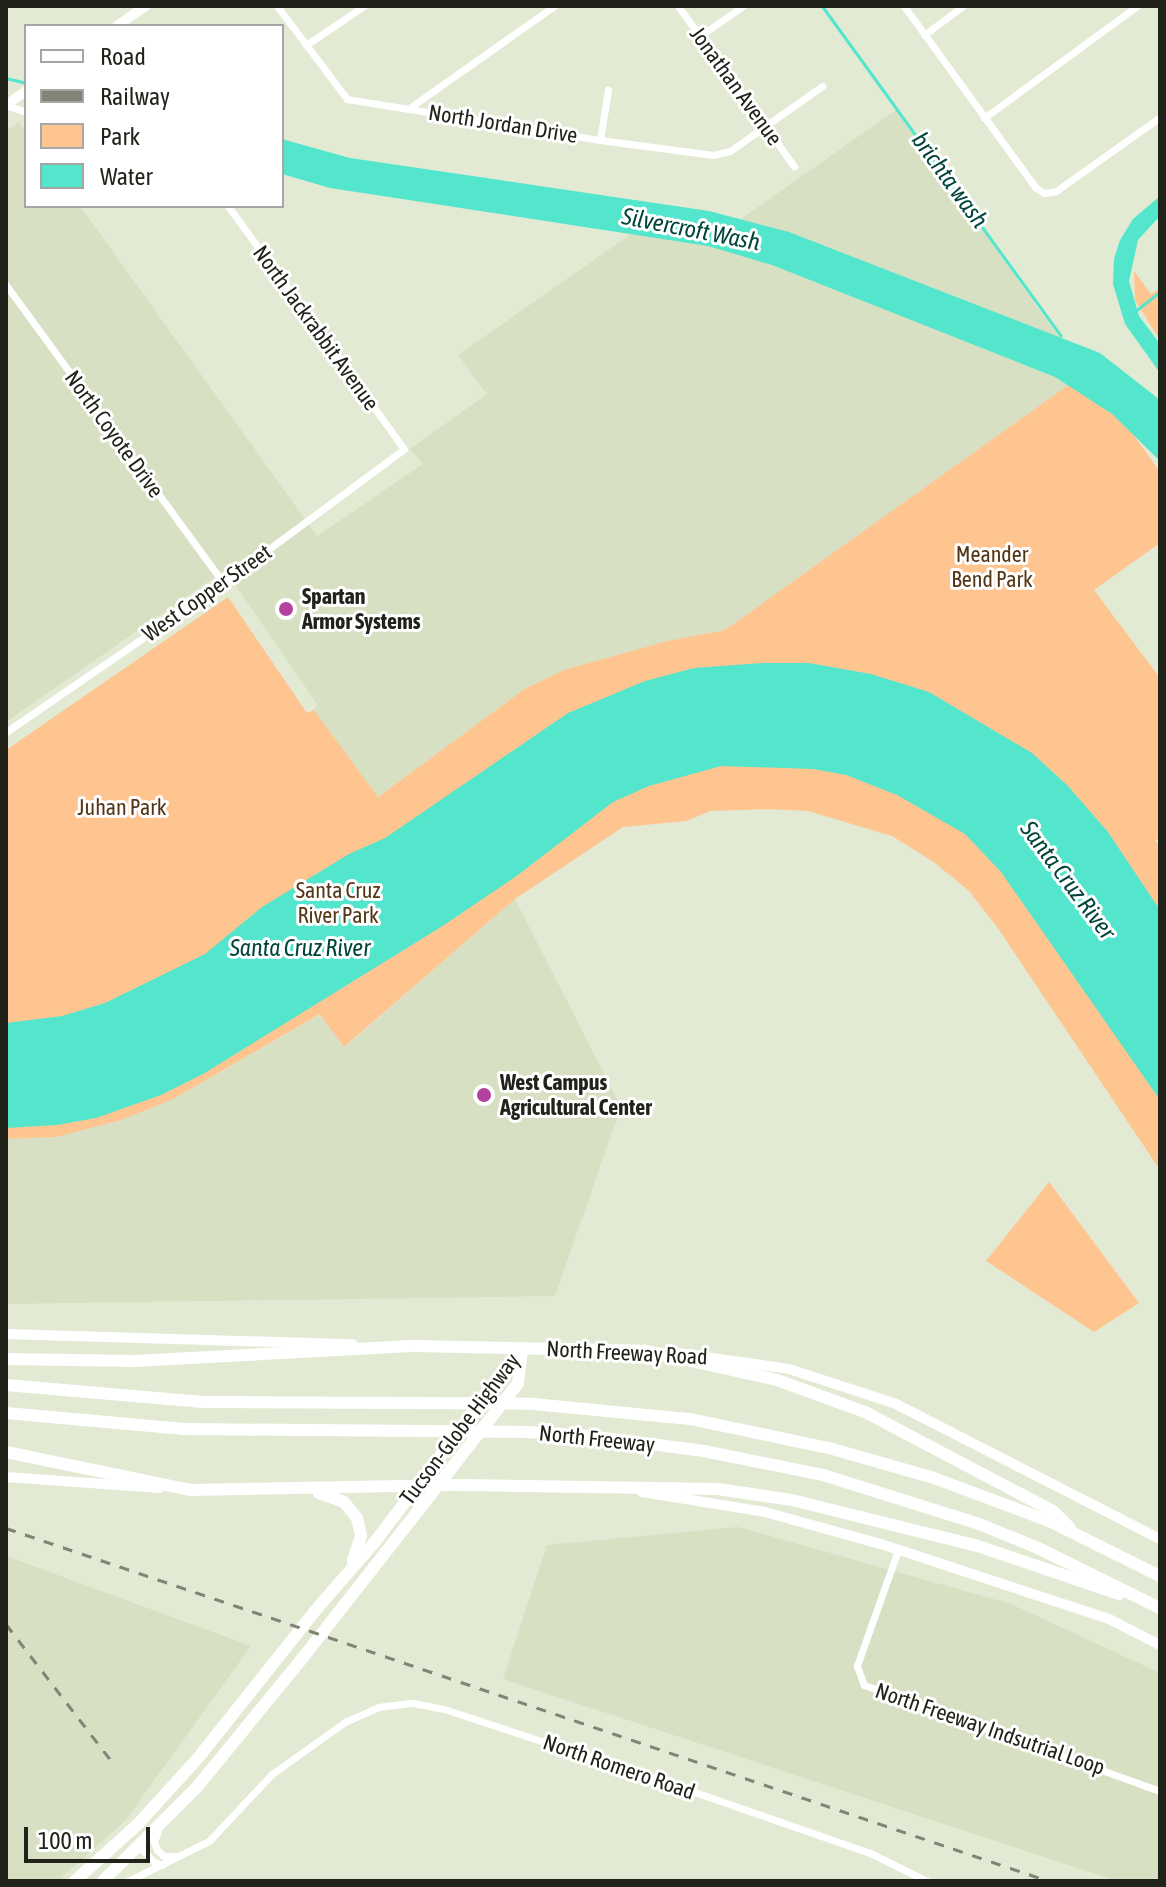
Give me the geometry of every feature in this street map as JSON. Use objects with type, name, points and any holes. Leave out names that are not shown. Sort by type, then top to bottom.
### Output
[{"type":"highway","name":"North Freeway Road","points":[[415,1346],[647,1351]]},
{"type":"highway","points":[[6,1359],[135,1361],[415,1346]]},
{"type":"highway","name":"Tucson-Globe Highway","points":[[82,1879],[193,1765],[314,1612],[368,1551],[522,1348]]},
{"type":"highway","name":"Tucson-Globe Highway","points":[[103,1881],[167,1820],[220,1761],[305,1655],[521,1378],[522,1348]]},
{"type":"highway","points":[[647,1351],[777,1380],[865,1412],[1053,1511],[1077,1535]]},
{"type":"highway","name":"North Freeway","points":[[6,1385],[203,1402],[533,1404],[690,1419],[813,1444],[934,1478],[1077,1535],[1160,1576]]},
{"type":"highway","name":"North Freeway","points":[[6,1413],[199,1430],[512,1431],[589,1436],[704,1451],[823,1475],[979,1524],[1038,1548],[1160,1608]]},
{"type":"highway","points":[[6,1452],[191,1490],[676,1486],[792,1500],[989,1549],[1160,1608]]},
{"type":"highway","points":[[272,1489],[331,1495],[354,1513],[361,1530],[359,1549],[333,1590]]},
{"type":"highway","points":[[108,1852],[125,1843],[140,1847]]},
{"type":"main road","points":[[120,24],[146,6]]},
{"type":"main road","name":"North Freeway Road","points":[[6,1334],[415,1346]]},
{"type":"main road","name":"North Freeway Road","points":[[647,1351],[711,1356],[789,1369],[896,1404],[1160,1539]]},
{"type":"main road","points":[[6,1477],[191,1490]]},
{"type":"main road","points":[[588,1489],[726,1504],[898,1550],[1109,1619],[1160,1645]]},
{"type":"street","name":"North Jordan Drive","points":[[277,6],[347,99],[600,140],[713,155],[730,151],[822,86]]},
{"type":"street","points":[[306,45],[364,6]]},
{"type":"street","points":[[408,109],[554,6]]},
{"type":"street","name":"Jonathan Avenue","points":[[678,6],[794,166]]},
{"type":"street","points":[[700,36],[743,6]]},
{"type":"street","points":[[904,6],[1035,187],[1046,196],[1160,117]]},
{"type":"street","points":[[924,35],[963,6]]},
{"type":"street","points":[[984,118],[1137,6]]},
{"type":"street","points":[[600,140],[608,90]]},
{"type":"street","name":"North Jackrabbit Avenue","points":[[229,208],[404,449]]},
{"type":"street","name":"North Coyote Drive","points":[[6,285],[223,583]]},
{"type":"street","name":"West Copper Street","points":[[6,732],[223,583],[404,449]]},
{"type":"street","name":"North Freeway Indsutrial Loop","points":[[898,1550],[857,1666],[864,1685],[1160,1791]]},
{"type":"street","name":"North Romero Road","points":[[128,1881],[184,1855],[213,1837],[265,1781],[311,1746],[367,1711],[402,1704],[434,1706],[870,1853],[927,1881]]},
{"type":"street","points":[[167,1820],[155,1836],[154,1845],[164,1856],[184,1855]]},
{"type":"street","points":[[140,1847],[154,1862],[163,1865]]},
{"type":"shaded area","points":[[897,109],[1052,328],[1088,371],[725,630],[667,641],[564,670],[526,688],[378,797],[314,710],[317,704],[225,570],[6,722],[6,131],[19,122],[24,128],[24,208],[81,208],[317,536],[423,464],[410,449],[487,394],[458,355],[664,211],[734,224]]},
{"type":"shaded area","name":"West Campus Agricultural Center","points":[[515,899],[621,1107],[555,1296],[6,1304],[6,1139],[56,1137],[173,1099],[321,1014],[345,1047]]},
{"type":"shaded area","points":[[738,1527],[1011,1604],[1160,1673],[1160,1881],[1117,1881],[503,1679],[547,1545]]},
{"type":"shaded area","points":[[6,1556],[251,1646],[125,1821],[62,1877],[64,1881],[6,1881]]},
{"type":"green space","points":[[1134,271],[1151,294],[1160,288],[1160,340],[1135,300]]},
{"type":"green space","name":"Santa Cruz River Park","points":[[1088,371],[1160,472],[1160,543],[1094,590],[1160,678],[1160,839],[1155,840],[1160,846],[1160,1170],[997,927],[969,891],[935,863],[892,836],[808,811],[768,809],[710,811],[687,821],[623,827],[515,899],[344,1047],[320,1014],[173,1099],[121,1120],[56,1137],[6,1139],[6,750],[228,597],[307,713],[314,710],[378,797],[526,688],[564,670],[667,641],[725,630]]},
{"type":"green space","points":[[1049,1182],[1139,1303],[1094,1332],[986,1261]]},
{"type":"water","points":[[284,140],[350,158],[709,211],[789,232],[1100,353],[1160,400],[1160,461],[1112,414],[1055,377],[772,265],[708,246],[330,188],[284,175]]},
{"type":"water","points":[[1160,196],[1160,216],[1138,240],[1129,281],[1139,316],[1160,344],[1160,373],[1125,324],[1113,284],[1114,259],[1120,240],[1133,219]]},
{"type":"water","name":"Santa Cruz River","points":[[809,663],[871,674],[929,692],[1032,753],[1068,786],[1108,832],[1160,910],[1160,1100],[1001,872],[965,834],[897,795],[846,775],[813,769],[721,766],[649,786],[613,802],[518,875],[441,927],[203,1074],[161,1095],[96,1118],[57,1125],[6,1128],[6,1023],[62,1016],[105,1003],[205,954],[262,907],[349,854],[385,838],[568,713],[645,681],[694,668]]},
{"type":"waterway","name":"brichta wash","points":[[822,6],[1061,336]]},
{"type":"waterway","name":"Silvercroft Wash","points":[[6,78],[24,82]]},
{"type":"waterway","points":[[1134,312],[1160,292]]},
{"type":"railway","points":[[6,1528],[1049,1881]]},
{"type":"railway","points":[[6,1624],[113,1763]]},
{"type":"place","name":"Spartan Armor Systems","points":[[286,609]]},
{"type":"place","name":"West Campus Agricultural Center","points":[[484,1095]]},
{"type":"park label","name":"Meander Bend Park","points":[[992,566]]},
{"type":"park label","name":"Juhan Park","points":[[122,808]]}]
